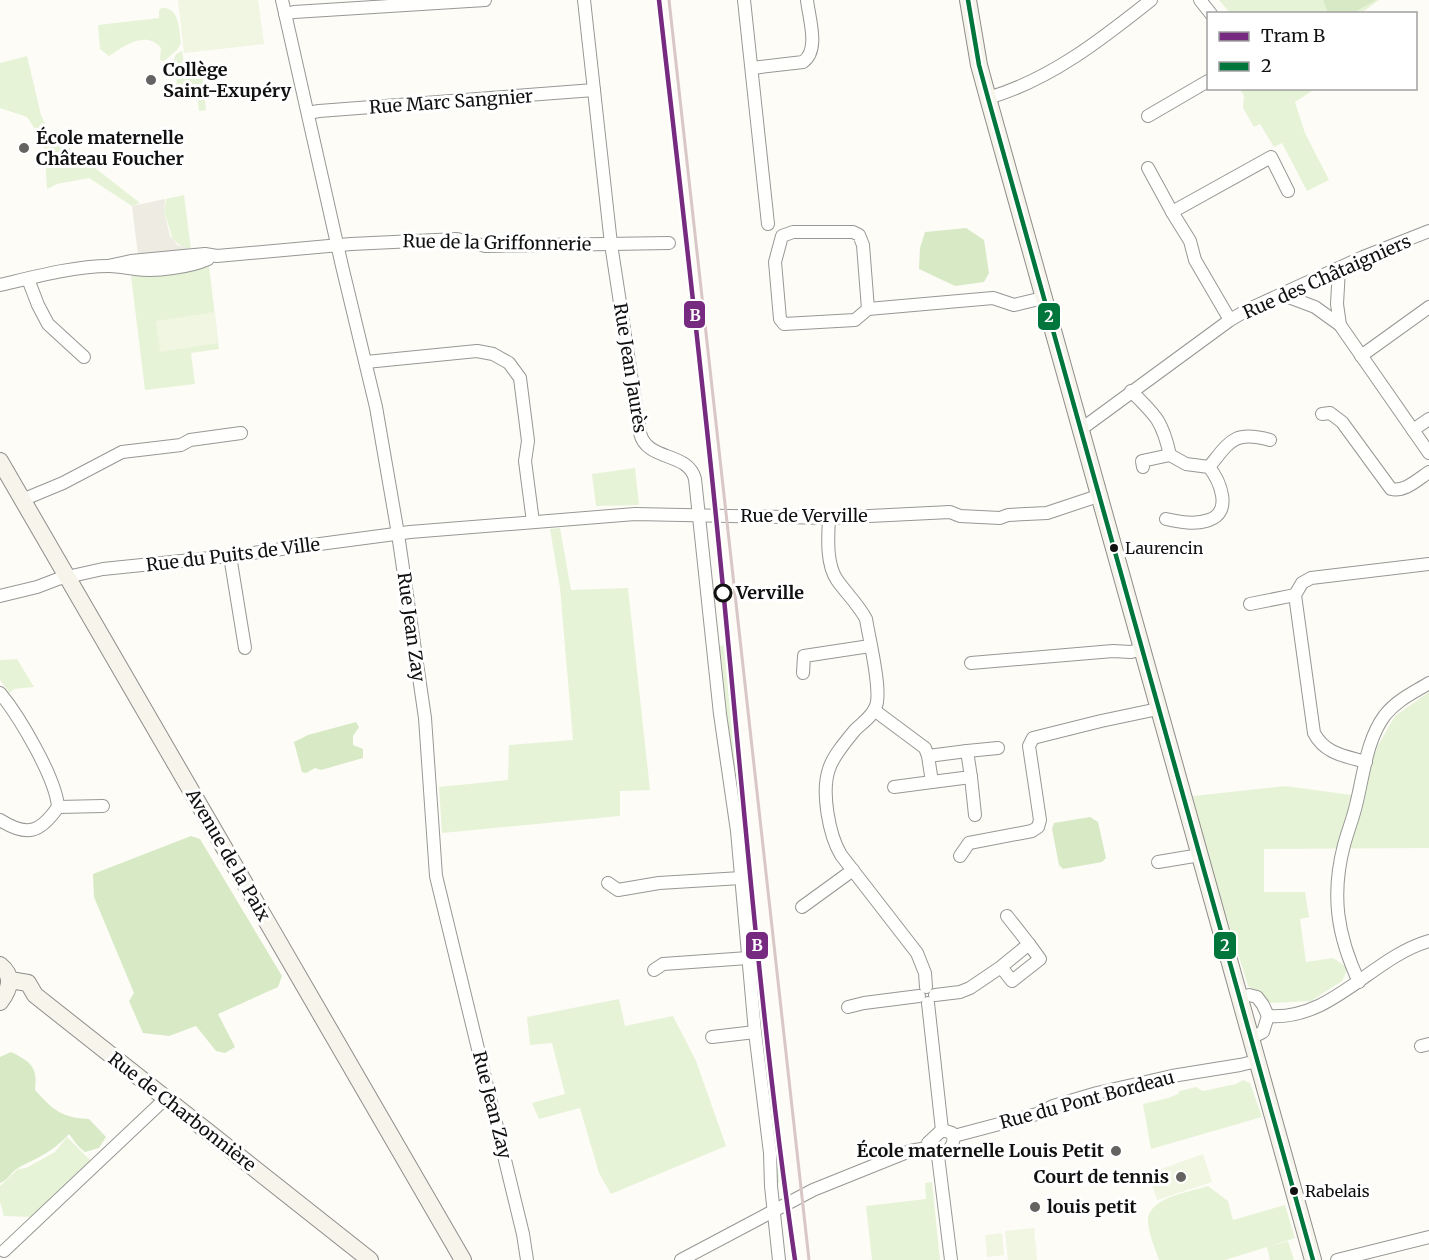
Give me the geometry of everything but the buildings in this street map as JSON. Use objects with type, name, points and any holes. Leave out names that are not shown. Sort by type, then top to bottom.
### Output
[{"type":"main road","points":[[968,0],[979,65],[988,98],[1313,1260]]},
{"type":"main road","name":"Avenue de la Paix","points":[[0,461],[459,1256]]},
{"type":"main road","name":"Rue de Charbonnière","points":[[0,965],[7,970],[10,980],[28,983],[35,995],[369,1260]]},
{"type":"main road","points":[[0,1002],[8,993],[10,980]]},
{"type":"street","name":"Rue Jean Zay","points":[[282,0],[376,407],[398,534],[425,718],[436,876],[527,1258]]},
{"type":"street","points":[[285,14],[485,0]]},
{"type":"street","name":"Rue Jean Jaurès","points":[[584,0],[611,244],[641,440],[650,449],[681,461],[691,469],[695,479],[712,654],[734,802],[779,1260]]},
{"type":"street","points":[[744,0],[768,224]]},
{"type":"street","points":[[752,68],[803,63],[809,58],[813,49],[807,0]]},
{"type":"street","points":[[988,98],[1035,78],[1086,51],[1151,0]]},
{"type":"street","points":[[1200,0],[1209,12]]},
{"type":"street","points":[[1148,116],[1207,82]]},
{"type":"street","name":"Rue Marc Sangnier","points":[[308,113],[594,90]]},
{"type":"street","points":[[1172,212],[1271,157],[1288,191]]},
{"type":"street","points":[[1148,168],[1190,241],[1195,260],[1230,320]]},
{"type":"street","name":"Rue des Châtaigniers","points":[[1080,430],[1230,320],[1339,269],[1429,231]]},
{"type":"street","points":[[868,309],[863,245],[859,235],[853,232],[793,232],[782,236],[775,262],[780,319],[784,324],[855,320],[868,309],[993,298],[1014,304],[1043,298]]},
{"type":"street","name":"Rue de la Griffonnerie","points":[[0,285],[131,261],[205,254],[217,256],[457,239],[485,246],[669,243]]},
{"type":"street","points":[[1339,269],[1337,304],[1340,325]]},
{"type":"street","points":[[28,279],[48,324],[84,357]]},
{"type":"street","points":[[1283,295],[1315,307],[1340,325],[1429,453]]},
{"type":"street","points":[[1360,356],[1429,307]]},
{"type":"street","points":[[366,362],[477,351],[493,354],[509,363],[520,378],[528,441],[525,461],[532,522]]},
{"type":"street","points":[[1131,391],[1157,417],[1164,430],[1170,455]]},
{"type":"street","points":[[1322,414],[1330,413],[1342,422],[1390,489],[1405,488],[1429,472]]},
{"type":"street","points":[[1413,430],[1429,419]]},
{"type":"street","points":[[22,500],[63,483],[127,451],[181,445],[190,440],[241,433]]},
{"type":"street","points":[[1209,467],[1230,440],[1253,435],[1270,440]]},
{"type":"street","points":[[1143,467],[1142,460],[1170,455],[1186,464],[1209,467],[1216,476],[1223,494],[1222,506],[1217,515],[1210,520],[1198,522],[1185,523],[1166,519]]},
{"type":"street","name":"Rue de Verville","points":[[398,534],[635,513],[829,518],[950,512],[960,516],[1000,518],[1055,512],[1098,496]]},
{"type":"street","points":[[829,518],[828,542],[832,570],[862,610],[866,619],[878,696],[874,710],[867,721],[855,730],[833,760],[828,775],[826,795],[832,836],[841,855],[917,953],[921,962],[927,995],[942,1130]]},
{"type":"street","name":"Rue du Puits de Ville","points":[[0,596],[103,569],[230,556],[398,534]]},
{"type":"street","points":[[230,556],[245,648]]},
{"type":"street","points":[[1366,762],[1329,752],[1314,734],[1295,595],[1302,583],[1311,578],[1429,564]]},
{"type":"street","points":[[1250,604],[1295,595]]},
{"type":"street","points":[[803,673],[804,656],[870,646]]},
{"type":"street","points":[[971,663],[1113,651],[1131,652],[1142,649]]},
{"type":"street","points":[[1359,981],[1341,935],[1336,900],[1336,886],[1344,845],[1355,813],[1369,745],[1384,717],[1401,699],[1429,683]]},
{"type":"street","points":[[0,693],[9,703],[37,753],[57,795],[58,807],[44,824],[31,830],[20,831],[0,820]]},
{"type":"street","points":[[960,856],[969,843],[1032,831],[1038,827],[1040,819],[1029,746],[1034,738],[1101,720],[1158,709]]},
{"type":"street","points":[[874,710],[925,748],[932,782]]},
{"type":"street","points":[[928,756],[998,748]]},
{"type":"street","points":[[968,752],[975,815]]},
{"type":"street","points":[[894,787],[970,777]]},
{"type":"street","points":[[58,807],[103,806]]},
{"type":"street","points":[[1158,862],[1200,855]]},
{"type":"street","points":[[802,907],[853,870]]},
{"type":"street","points":[[608,884],[618,890],[659,883],[741,878]]},
{"type":"street","points":[[1001,967],[1012,981],[1040,958],[1007,916]]},
{"type":"street","points":[[1268,1016],[1286,1016],[1321,1006],[1406,951],[1429,941]]},
{"type":"street","points":[[848,1007],[864,1003],[960,992],[1001,967],[1029,944]]},
{"type":"street","points":[[654,970],[663,964],[748,958]]},
{"type":"street","points":[[1240,997],[1249,995],[1257,997],[1268,1016],[1263,1032],[1251,1038]]},
{"type":"street","points":[[712,1037],[755,1032]]},
{"type":"street","name":"Rue du Pont Bordeau","points":[[954,1136],[1037,1114],[1053,1106],[1097,1093],[1172,1076],[1257,1061]]},
{"type":"street","points":[[4,1251],[14,1234],[165,1099]]},
{"type":"street","points":[[938,1156],[951,1146],[954,1136],[949,1131],[942,1130]]},
{"type":"street","points":[[927,1148],[931,1140],[942,1130]]},
{"type":"street","points":[[681,1260],[828,1183],[910,1151],[927,1148]]},
{"type":"street","points":[[927,1148],[938,1156]]},
{"type":"street","points":[[938,1156],[951,1260]]},
{"type":"street","points":[[1337,1260],[1429,1237]]},
{"type":"green space","points":[[178,0],[258,0],[264,44],[184,53]]},
{"type":"green space","points":[[1219,0],[1379,0],[1363,12],[1229,12]]},
{"type":"green space","points":[[1323,0],[1376,0],[1355,12],[1328,12]]},
{"type":"green space","points":[[161,8],[167,8],[175,15],[181,43],[177,50],[164,61],[160,60],[161,48],[148,40],[135,42],[109,56],[100,49],[98,25],[159,18]]},
{"type":"green space","points":[[182,51],[184,63],[194,62],[202,73],[206,110],[199,111],[197,94],[179,96],[176,89],[177,73],[172,64],[176,54]]},
{"type":"green space","points":[[27,56],[41,115],[49,132],[140,203],[132,206],[89,178],[57,184],[47,189],[44,142],[27,117],[0,108],[0,63]]},
{"type":"green space","points":[[1241,90],[1313,90],[1295,102],[1305,133],[1329,180],[1307,191],[1282,143],[1274,147],[1260,124],[1254,127],[1243,108],[1244,96]]},
{"type":"green space","points":[[184,195],[191,249],[184,248],[173,240],[164,211],[166,199]]},
{"type":"green space","points":[[966,228],[984,240],[989,273],[984,282],[955,286],[919,269],[920,248],[925,232]]},
{"type":"green space","points":[[209,266],[219,349],[191,353],[195,384],[145,390],[131,276]]},
{"type":"green space","points":[[215,312],[218,343],[160,352],[156,321]]},
{"type":"green space","points":[[635,468],[639,505],[596,506],[592,474]]},
{"type":"green space","points":[[560,528],[571,590],[628,588],[650,790],[620,791],[620,816],[442,833],[439,787],[508,780],[509,745],[573,740],[560,588],[550,529]]},
{"type":"green space","points":[[730,645],[786,1182],[774,1183],[717,646]]},
{"type":"green space","points":[[17,659],[34,687],[14,689],[10,693],[0,680],[0,660]]},
{"type":"green space","points":[[1429,692],[1429,848],[1264,849],[1264,892],[1305,892],[1309,917],[1300,919],[1306,962],[1333,958],[1348,968],[1342,981],[1311,1001],[1271,1003],[1248,986],[1208,857],[1193,796],[1285,786],[1352,795],[1367,779],[1377,747],[1395,716]]},
{"type":"green space","points":[[356,722],[359,727],[353,736],[353,745],[363,749],[363,758],[321,770],[315,768],[306,773],[302,772],[294,742],[308,735]]},
{"type":"green space","points":[[1090,817],[1098,822],[1106,858],[1102,862],[1063,869],[1059,865],[1052,829],[1054,823]]},
{"type":"green space","points":[[191,836],[200,839],[282,976],[278,987],[218,1014],[235,1047],[225,1053],[216,1051],[196,1026],[169,1036],[143,1033],[129,1001],[134,993],[94,897],[93,874]]},
{"type":"green space","points":[[619,999],[625,1026],[673,1016],[696,1061],[726,1146],[611,1194],[599,1173],[580,1108],[539,1119],[532,1103],[565,1094],[552,1043],[530,1045],[527,1017]]},
{"type":"green space","points":[[11,1052],[32,1066],[36,1082],[35,1090],[47,1103],[65,1115],[89,1119],[106,1137],[99,1148],[85,1152],[69,1134],[51,1150],[18,1168],[0,1183],[0,1057]]},
{"type":"green space","points":[[1243,1080],[1250,1083],[1262,1117],[1151,1149],[1143,1104],[1168,1098],[1180,1091],[1196,1087],[1203,1091],[1236,1084]]},
{"type":"green space","points":[[67,1137],[91,1161],[32,1217],[4,1216],[0,1202],[0,1186],[18,1169],[26,1168],[55,1152]]},
{"type":"green space","name":"Court de tennis","points":[[1203,1154],[1212,1182],[1157,1200],[1151,1182],[1153,1172]]},
{"type":"green space","points":[[932,1182],[940,1260],[872,1260],[866,1206],[926,1199],[925,1183]]},
{"type":"green space","points":[[1208,1186],[1228,1201],[1233,1220],[1285,1205],[1295,1238],[1268,1247],[1288,1241],[1294,1260],[1270,1260],[1267,1247],[1225,1260],[1159,1260],[1151,1237],[1149,1214],[1170,1197]]},
{"type":"green space","points":[[1034,1228],[1037,1260],[1008,1260],[1005,1231]]},
{"type":"green space","points":[[1002,1233],[1004,1255],[987,1257],[985,1235]]},
{"type":"shaded area","points":[[165,199],[164,211],[170,236],[177,245],[191,249],[138,255],[132,206]]},
{"type":"tram line","name":"B","points":[[659,0],[713,487],[762,997],[795,1260]]},
{"type":"tram line","points":[[752,933],[754,899]]},
{"type":"railway","points":[[669,0],[809,1260]]},
{"type":"transit line","name":"2","points":[[968,0],[979,65],[988,98],[1313,1260]]},
{"type":"place","name":"Collège Saint-Exupéry","points":[[151,80]]},
{"type":"place","name":"École maternelle Château Foucher","points":[[24,148]]},
{"type":"place","name":"Laurencin","points":[[1114,548]]},
{"type":"place","name":"Verville","points":[[723,593]]},
{"type":"place","name":"École maternelle Louis Petit","points":[[1116,1151]]},
{"type":"place","name":"Court de tennis","points":[[1181,1177]]},
{"type":"place","name":"Rabelais","points":[[1294,1191]]},
{"type":"place","name":"louis petit","points":[[1035,1207]]}]
